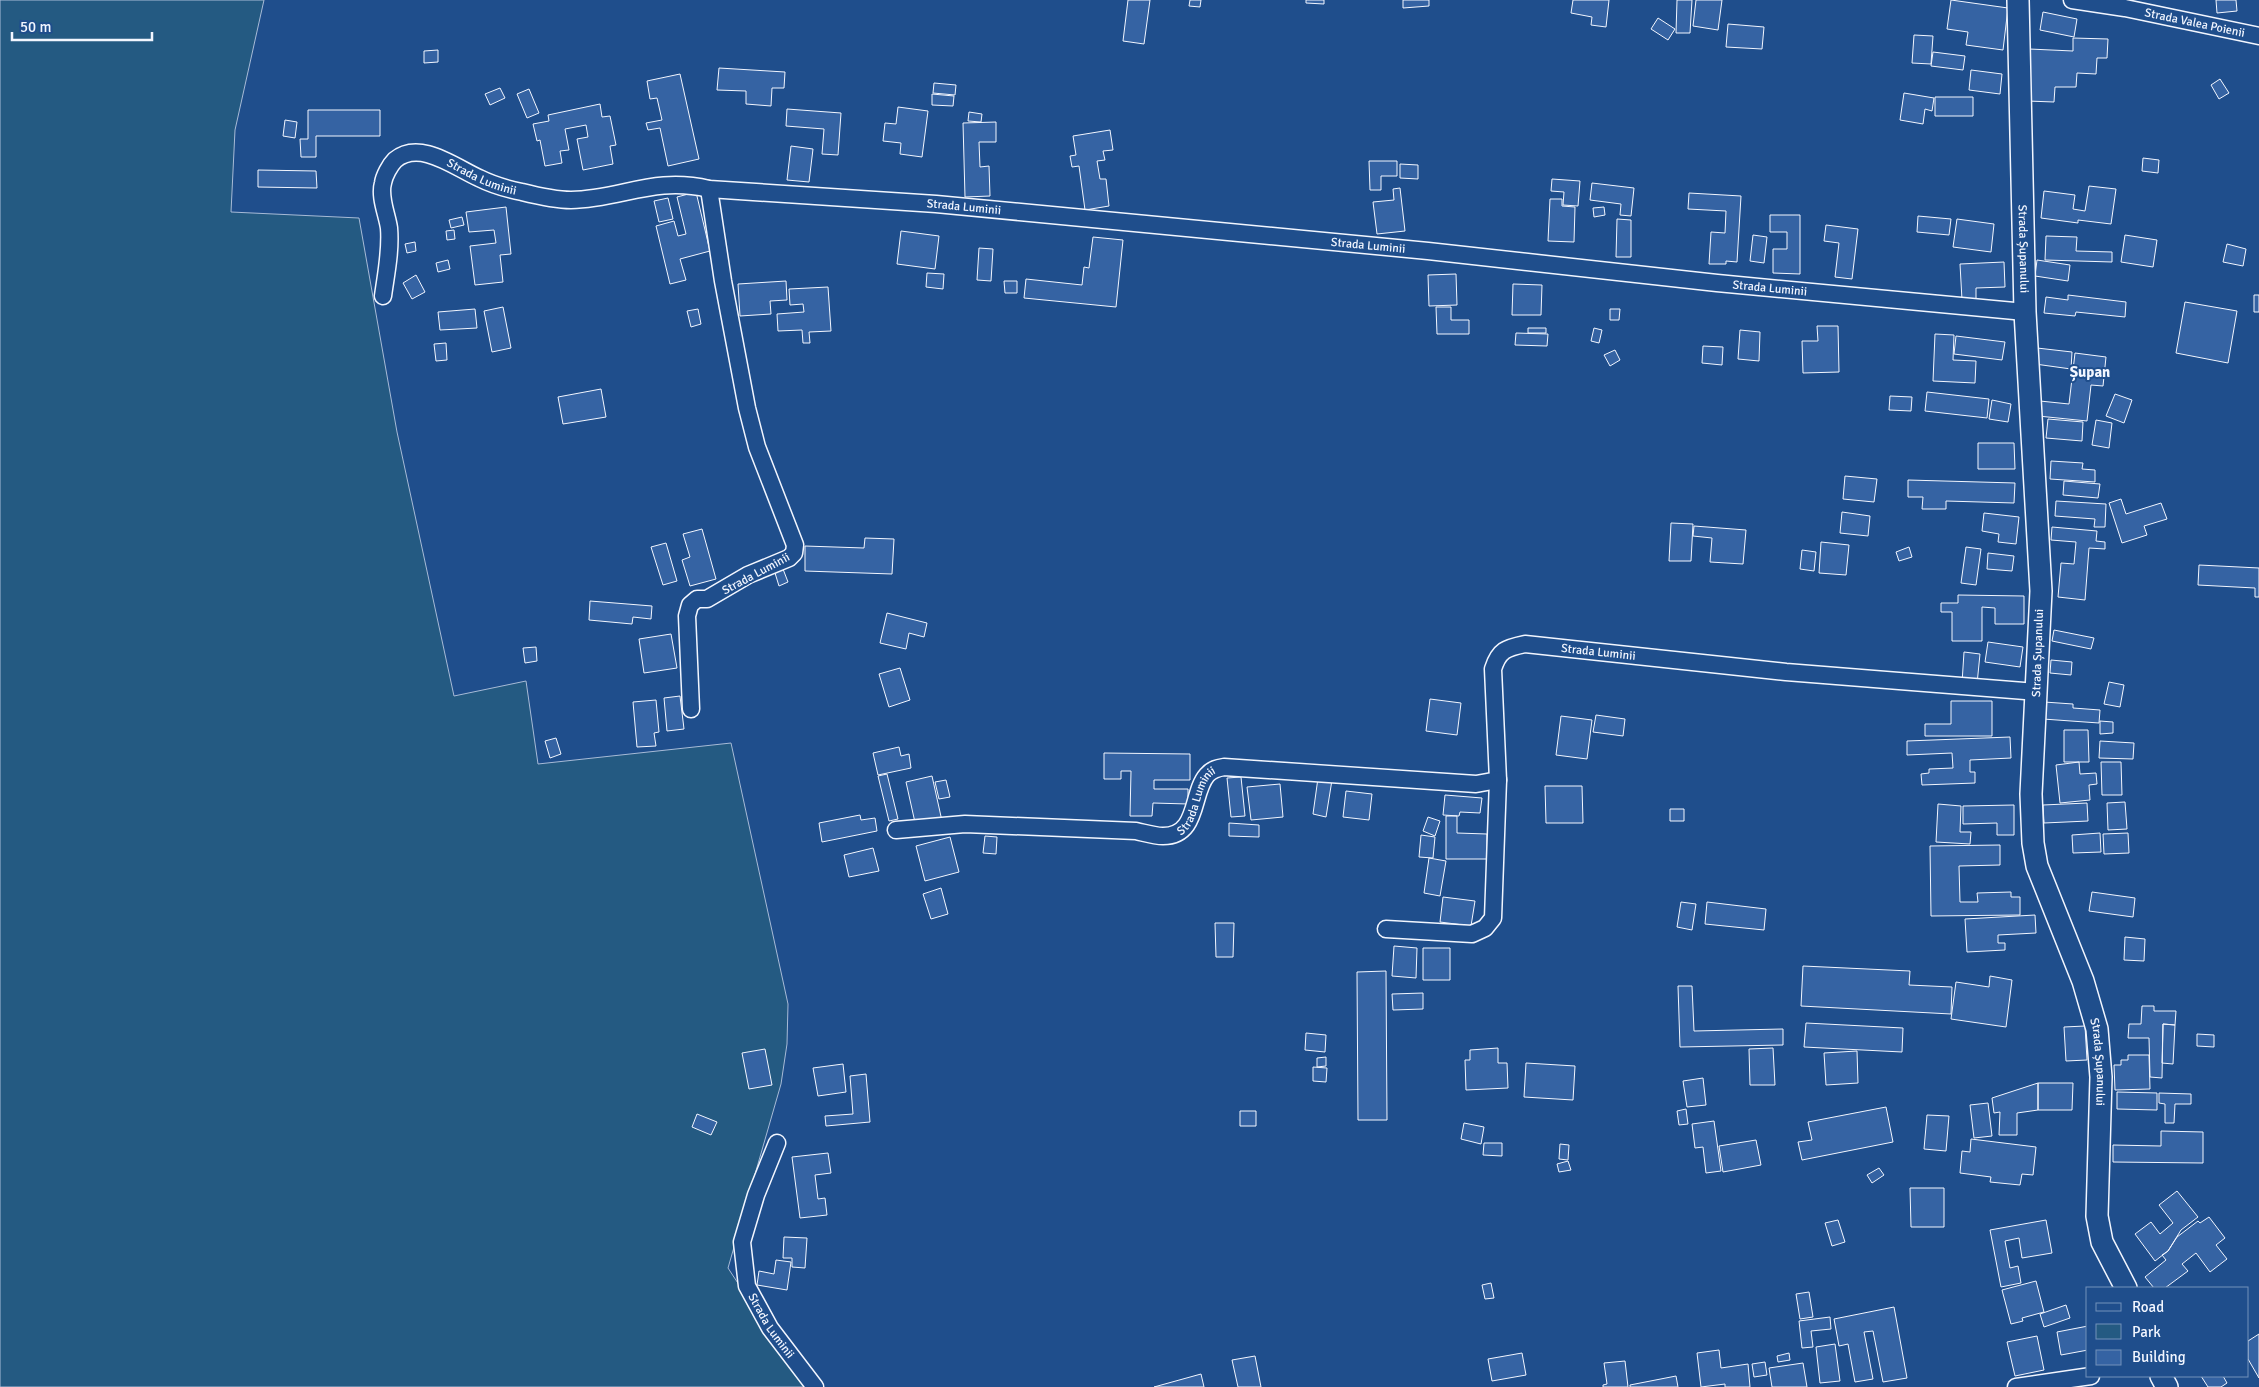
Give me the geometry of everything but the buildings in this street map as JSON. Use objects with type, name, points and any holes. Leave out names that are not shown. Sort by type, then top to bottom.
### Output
[{"type":"street","name":"Strada Șupanului","points":[[2018,0],[2025,312],[2040,562],[2040,633],[2032,794],[2033,843],[2037,866],[2082,981],[2097,1029],[2101,1077],[2097,1216],[2102,1242],[2125,1287]]},
{"type":"street","name":"Strada Valea Poienii","points":[[2072,0],[2122,4],[2259,36]]},
{"type":"street","name":"Strada Luminii","points":[[383,296],[389,257],[389,228],[382,185],[394,161],[406,154],[418,152],[435,156],[497,186],[550,198],[570,200],[592,198],[640,187],[690,184],[709,189],[946,205],[1418,250],[1736,285],[2025,312]]},
{"type":"street","name":"Strada Luminii","points":[[691,709],[687,616],[690,605],[697,599],[707,599],[720,593],[748,575],[784,561],[794,553],[795,545],[757,447],[747,408],[723,281],[709,189]]},
{"type":"street","name":"Strada Luminii","points":[[1386,929],[1472,934],[1485,928],[1493,918],[1498,780],[1493,669],[1497,656],[1509,647],[1525,644],[1786,672],[2037,692]]},
{"type":"street","name":"Strada Luminii","points":[[896,830],[965,824],[1136,831],[1164,836],[1177,833],[1187,825],[1206,776],[1213,770],[1224,767],[1476,784],[1498,780]]},
{"type":"street","name":"Strada Luminii","points":[[777,1143],[756,1195],[742,1242],[747,1286],[770,1328],[815,1387]]},
{"type":"street","points":[[2016,1387],[2086,1377]]},
{"type":"green space","points":[[0,0],[264,0],[235,130],[231,212],[359,218],[397,432],[454,696],[526,681],[538,764],[731,743],[788,1004],[787,1044],[781,1084],[728,1268],[806,1387],[0,1387]]},
{"type":"district","name":"Șupan","points":[[2090,372]]}]
